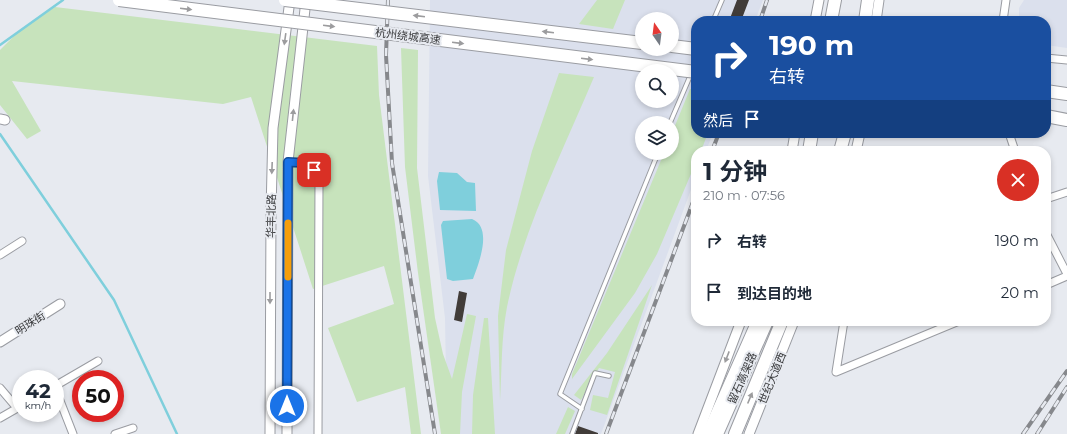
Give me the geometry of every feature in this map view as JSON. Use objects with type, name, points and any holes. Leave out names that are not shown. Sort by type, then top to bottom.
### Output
[{"type":"highway","name":"杭州绕城高速","points":[[119,0],[691,71]]},
{"type":"highway","name":"杭州绕城高速","points":[[285,0],[635,42]]},
{"type":"highway","points":[[832,16],[835,0]]},
{"type":"highway","points":[[866,16],[868,0]]},
{"type":"highway","points":[[679,47],[691,48]]},
{"type":"highway","points":[[1051,91],[1067,91]]},
{"type":"highway","points":[[1051,92],[1067,94]]},
{"type":"highway","points":[[1051,117],[1067,119]]},
{"type":"highway","points":[[708,434],[756,326]]},
{"type":"highway","name":"留石高架路","points":[[717,434],[765,326]]},
{"type":"highway","name":"留石高架路","points":[[735,434],[780,326]]},
{"type":"main road","name":"华丰北路","points":[[270,434],[273,128],[290,0]]},
{"type":"main road","name":"华丰北路","points":[[287,434],[288,162],[306,0]]},
{"type":"main road","points":[[816,16],[819,0]]},
{"type":"main road","points":[[877,16],[879,0]]},
{"type":"main road","name":"明珠街","points":[[0,342],[60,304]]},
{"type":"main road","points":[[698,434],[739,326]]},
{"type":"main road","name":"世纪大道西","points":[[749,434],[792,326]]},
{"type":"street","points":[[1003,16],[1006,0]]},
{"type":"street","points":[[1051,58],[1067,60]]},
{"type":"street","points":[[288,162],[305,163],[314,170],[319,181],[318,434]]},
{"type":"street","points":[[1051,197],[1067,192]]},
{"type":"street","points":[[0,255],[22,240]]},
{"type":"street","points":[[1051,243],[1067,275],[1051,283]]},
{"type":"street","points":[[843,326],[836,372],[947,326]]},
{"type":"street","points":[[64,382],[98,361]]},
{"type":"street","points":[[0,388],[12,400]]},
{"type":"street","points":[[64,410],[73,434]]},
{"type":"street","points":[[0,418],[12,411]]},
{"type":"street","points":[[115,434],[133,428]]},
{"type":"lane","points":[[715,16],[722,0]]},
{"type":"lane","points":[[673,116],[691,73]]},
{"type":"lane","points":[[582,409],[560,394],[655,160]]},
{"type":"lane","points":[[572,434],[596,373],[609,376]]},
{"type":"shaded area","points":[[430,0],[763,0],[757,16],[691,16],[691,138],[711,138],[708,146],[691,146],[691,190],[601,434],[447,434],[445,318],[428,176]]},
{"type":"shaded area","points":[[1024,0],[1067,0],[1067,48],[1051,46],[1051,16],[1019,16],[1019,8]]},
{"type":"green space","points":[[597,0],[625,0],[613,29],[579,24]]},
{"type":"green space","points":[[55,7],[377,46],[379,95],[421,434],[411,434],[405,387],[357,402],[328,328],[394,304],[384,266],[313,289],[251,97],[223,104],[12,81],[41,131],[27,139],[0,105],[0,50],[19,31]]},
{"type":"green space","points":[[401,48],[418,50],[417,168],[435,318],[443,354],[452,379],[467,314],[476,316],[462,392],[460,434],[441,434],[418,273],[405,167]]},
{"type":"green space","points":[[559,73],[594,77],[533,219],[514,278],[507,307],[504,330],[500,401],[498,316],[506,250],[532,151]]},
{"type":"green space","points":[[691,89],[691,138],[706,138],[703,146],[691,146],[691,174],[657,254],[635,293],[572,379],[572,374],[661,160],[679,160],[679,116]]},
{"type":"green space","points":[[652,285],[607,415],[590,410],[593,395],[608,398],[615,372],[599,368],[581,400],[574,395],[607,353]]},
{"type":"green space","points":[[484,318],[488,318],[495,434],[472,434],[473,395]]},
{"type":"green space","points":[[568,407],[575,411],[565,434],[556,434]]},
{"type":"water","points":[[439,172],[457,173],[467,182],[475,183],[476,211],[440,210],[437,181]]},
{"type":"water","points":[[472,219],[478,223],[482,230],[483,237],[481,255],[473,279],[453,281],[447,279],[441,225],[443,221]]},
{"type":"building","points":[[737,0],[749,0],[743,16],[731,16]]},
{"type":"building","points":[[459,291],[467,293],[462,322],[454,320]]},
{"type":"building","points":[[578,426],[598,433],[598,434],[575,434]]},
{"type":"waterway","points":[[0,45],[63,0]]},
{"type":"waterway","points":[[0,134],[114,300],[177,434]]},
{"type":"railway","points":[[388,0],[386,55],[392,163],[435,434]]},
{"type":"railway","points":[[762,16],[767,0]]},
{"type":"railway","points":[[714,146],[717,138]]},
{"type":"railway","points":[[606,434],[691,207]]},
{"type":"railway","points":[[1023,434],[1067,371]]},
{"type":"railway","points":[[1037,434],[1067,387]]},
{"type":"slow traffic","points":[[288,223],[288,277]]},
{"type":"route","points":[[287,406],[288,162],[305,163],[314,170]]}]
